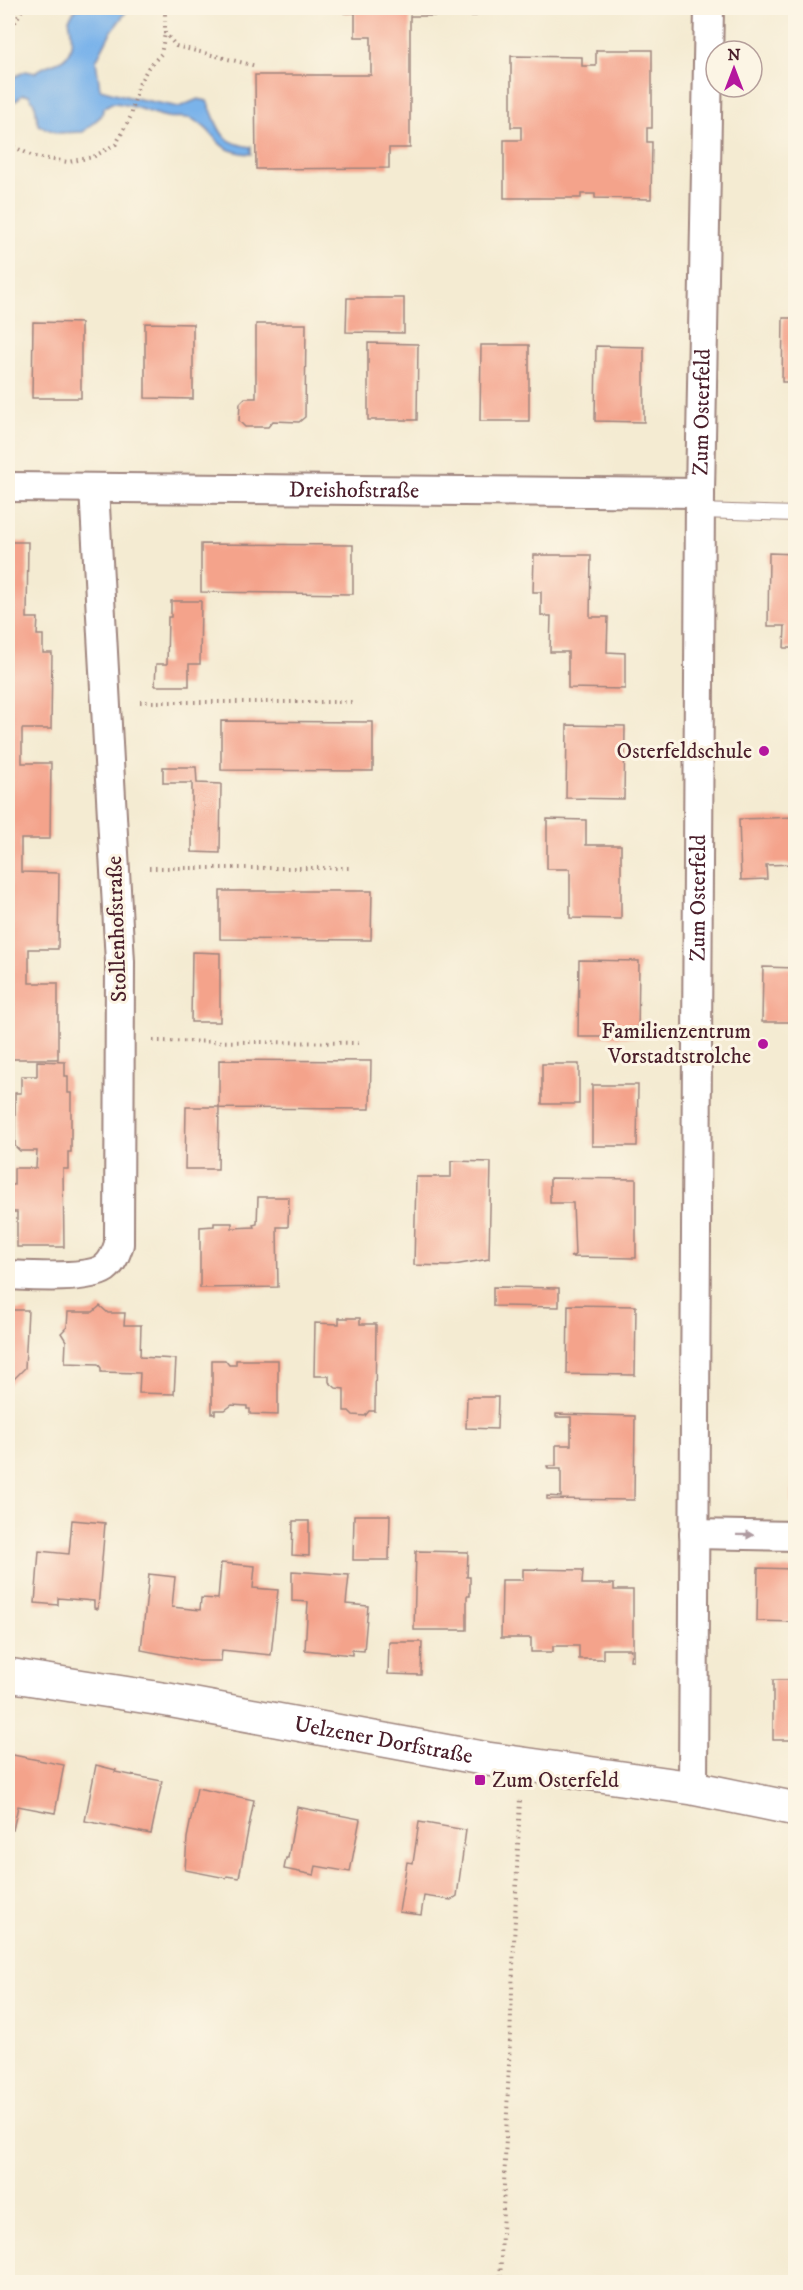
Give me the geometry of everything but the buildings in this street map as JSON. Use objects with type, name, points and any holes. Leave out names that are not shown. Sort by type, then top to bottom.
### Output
[{"type":"street","name":"Zum Osterfeld","points":[[693,1788],[701,502],[709,8]]},
{"type":"street","name":"Dreishofstraße","points":[[8,487],[701,502]]},
{"type":"street","name":"Stollenhofstraße","points":[[8,1275],[43,1277],[79,1275],[103,1269],[114,1259],[119,1244],[120,962],[94,488]]},
{"type":"street","points":[[694,1534],[795,1536]]},
{"type":"street","name":"Uelzener Dorfstraße","points":[[8,1675],[168,1700],[521,1763],[693,1788],[795,1809]]},
{"type":"lane","points":[[701,502],[795,514]]},
{"type":"path","points":[[8,32],[22,8]]},
{"type":"path","points":[[8,144],[34,157],[68,162],[93,157],[116,144],[131,116],[138,86],[148,68],[161,54],[165,33],[165,8]]},
{"type":"path","points":[[165,33],[176,46],[256,66]]},
{"type":"path","points":[[106,702],[353,702]]},
{"type":"path","points":[[115,868],[350,868]]},
{"type":"path","points":[[120,1041],[360,1043]]},
{"type":"path","points":[[500,2283],[521,1763]]},
{"type":"water","points":[[80,8],[129,8],[111,32],[96,61],[100,89],[179,107],[198,99],[207,101],[217,126],[225,137],[240,145],[251,147],[251,154],[222,146],[203,125],[191,119],[167,117],[118,103],[112,103],[104,108],[101,116],[83,132],[57,133],[38,125],[35,105],[29,95],[22,95],[16,101],[11,99],[10,89],[14,77],[26,71],[35,73],[67,55],[71,44],[69,19],[75,10]]},
{"type":"place","name":"Osterfeldschule","points":[[764,751]]},
{"type":"place","name":"Familienzentrum Vorstadtstrolche","points":[[763,1044]]},
{"type":"place","name":"Zum Osterfeld","points":[[480,1780]]}]
